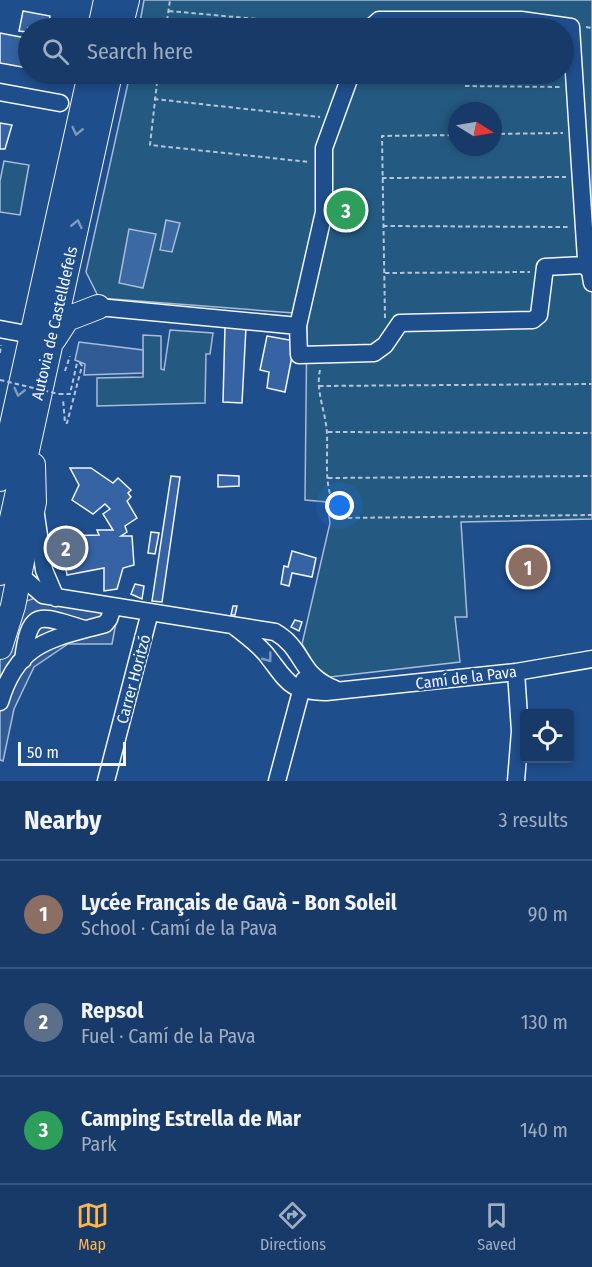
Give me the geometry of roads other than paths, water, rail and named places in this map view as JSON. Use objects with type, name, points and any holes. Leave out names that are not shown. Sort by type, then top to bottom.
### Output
[{"type":"highway","points":[[102,18],[106,0]]},
{"type":"highway","points":[[122,18],[127,0]]},
{"type":"highway","name":"Autovia de Castelldefels","points":[[10,574],[41,339],[88,84]]},
{"type":"highway","name":"Autovia de Castelldefels","points":[[2,466],[41,339],[68,262],[108,84]]},
{"type":"highway","points":[[68,262],[68,278],[75,293],[98,308]]},
{"type":"highway","points":[[41,339],[67,319],[98,308]]},
{"type":"highway","points":[[0,647],[13,606],[10,574],[34,502],[30,430]]},
{"type":"street","points":[[574,72],[580,177],[587,198],[584,265]]},
{"type":"street","points":[[347,84],[324,148],[324,212],[298,326],[299,355],[374,353],[385,345],[400,323],[533,320],[539,315],[545,267],[584,265],[590,271],[592,283]]},
{"type":"street","points":[[0,92],[60,104]]},
{"type":"street","points":[[98,308],[298,326]]},
{"type":"street","points":[[0,329],[41,339]]},
{"type":"street","points":[[34,502],[50,596]]},
{"type":"street","points":[[10,574],[50,596],[234,626],[266,629],[280,635],[296,652],[307,671],[320,683],[339,690]]},
{"type":"street","points":[[13,606],[50,596]]},
{"type":"street","points":[[0,702],[10,676],[38,644],[48,639],[105,624],[110,620],[113,607]]},
{"type":"street","name":"Carrer Horitzó","points":[[106,781],[150,612]]},
{"type":"street","points":[[23,660],[26,635],[31,624],[38,618],[86,629]]},
{"type":"street","points":[[234,626],[258,646],[287,683],[301,689]]},
{"type":"street","name":"Camí de la Pava","points":[[301,689],[326,692],[516,672],[592,659]]},
{"type":"street","points":[[277,781],[307,671]]},
{"type":"street","points":[[516,672],[520,731],[516,781]]},
{"type":"place","name":"Camping Estrella de Mar","points":[[346,210]]},
{"type":"place","name":"Repsol","points":[[66,548]]},
{"type":"place","name":"Lycée Français de Gavà - Bon Soleil","points":[[528,567]]}]
